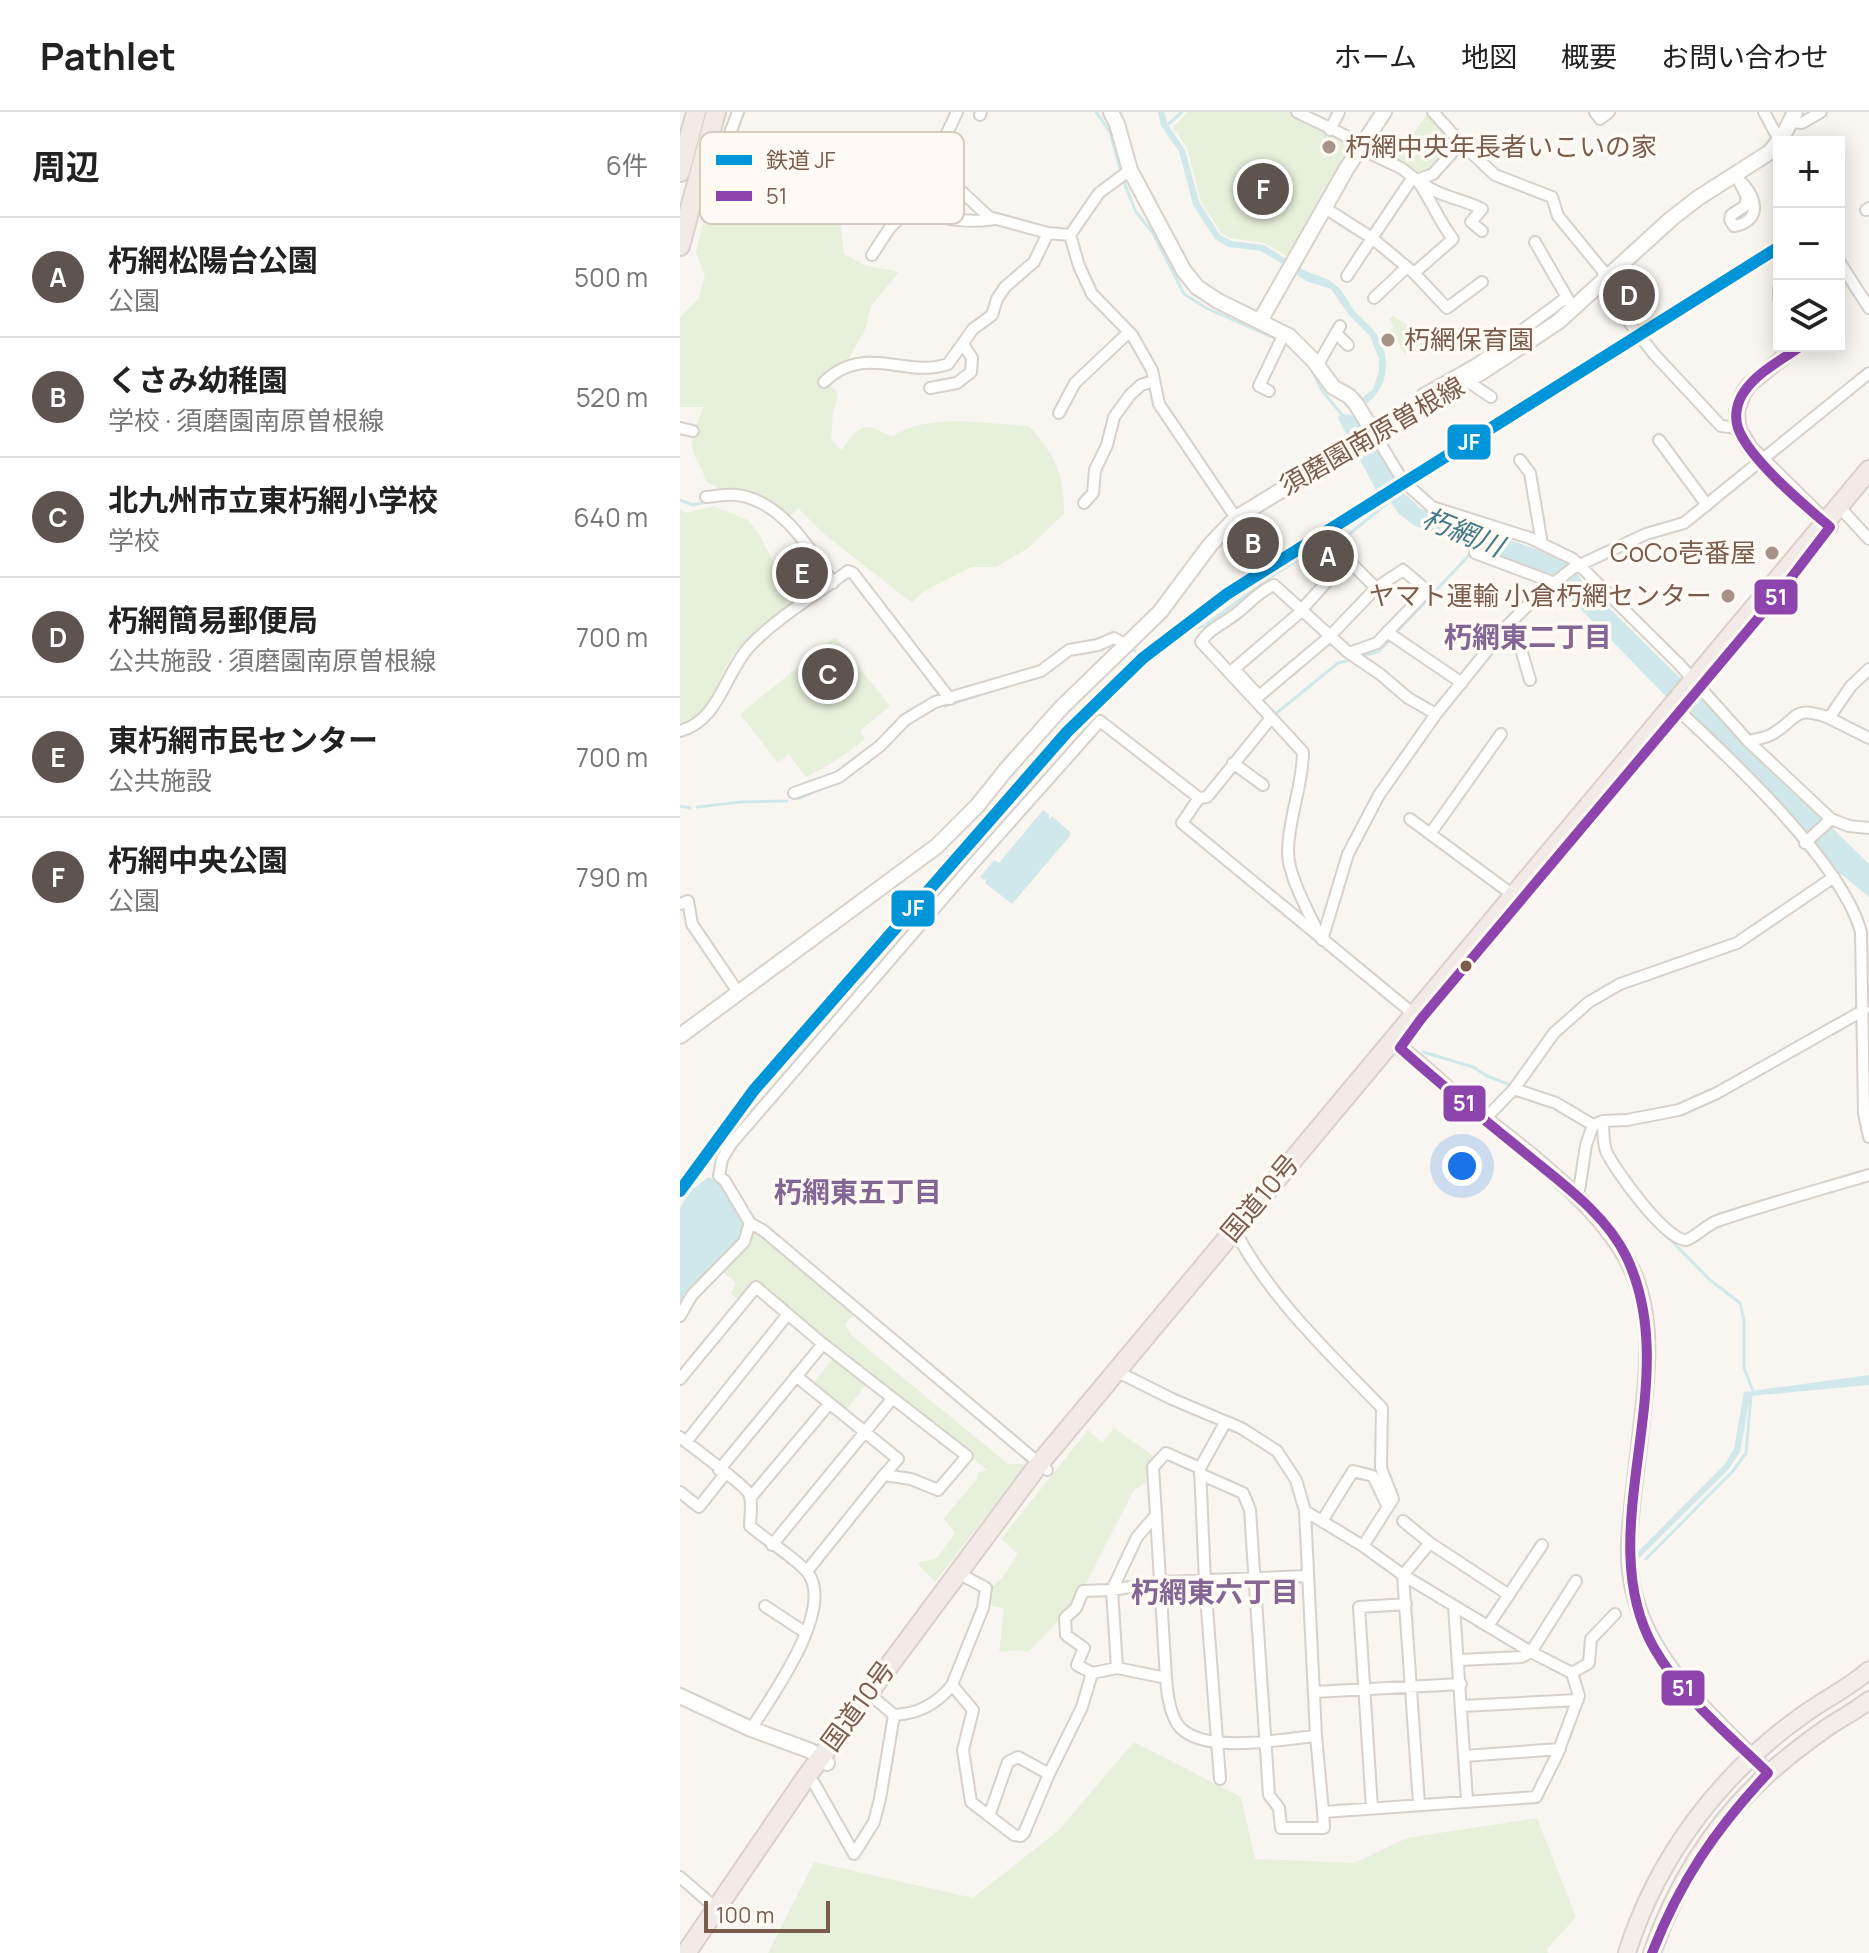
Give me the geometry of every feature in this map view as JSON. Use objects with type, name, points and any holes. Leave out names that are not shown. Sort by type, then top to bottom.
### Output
[{"type":"highway","points":[[680,172],[696,112]]},
{"type":"highway","points":[[711,132],[716,112]]},
{"type":"highway","points":[[680,246],[700,172]]},
{"type":"highway","name":"国道10号","points":[[1417,1016],[1695,684],[1781,591],[1869,470]]},
{"type":"highway","name":"国道10号","points":[[1827,525],[1869,485]]},
{"type":"highway","name":"国道10号","points":[[1043,1467],[1239,1238],[1513,895],[1675,708]]},
{"type":"highway","name":"国道10号","points":[[698,1953],[719,1911],[824,1760],[960,1574],[1043,1467],[1395,1045]]},
{"type":"highway","name":"国道10号","points":[[686,1953],[814,1783],[824,1760]]},
{"type":"main road","points":[[1627,1953],[1637,1920],[1676,1846],[1711,1801],[1751,1756],[1803,1715],[1869,1670]]},
{"type":"main road","points":[[1652,1953],[1672,1901],[1695,1859],[1727,1817],[1768,1773],[1826,1728],[1869,1700]]},
{"type":"street","points":[[730,132],[738,112]]},
{"type":"street","points":[[948,132],[957,112]]},
{"type":"street","points":[[1111,112],[1117,124],[1125,174],[1197,287],[1260,321],[1282,338],[1301,346],[1333,387],[1349,396],[1359,408],[1403,481],[1432,507],[1561,552],[1621,604],[1828,822],[1869,828]]},
{"type":"street","points":[[1297,112],[1362,145],[1365,151],[1401,168],[1439,193],[1484,209],[1471,222],[1482,231]]},
{"type":"street","points":[[1330,130],[1339,112]]},
{"type":"street","points":[[1260,321],[1384,112]]},
{"type":"street","points":[[1433,112],[1495,175],[1552,197],[1558,216],[1603,271],[1604,288],[1608,295],[1654,354],[1721,426],[1738,428]]},
{"type":"street","points":[[1595,112],[1600,119],[1609,112]]},
{"type":"street","points":[[1764,112],[1777,136]]},
{"type":"street","points":[[1793,117],[1802,123],[1821,112]]},
{"type":"street","name":"須磨園南原曽根線","points":[[1781,136],[1793,117]]},
{"type":"street","points":[[1347,276],[1415,178],[1433,174],[1461,143]]},
{"type":"street","name":"須磨園南原曽根線","points":[[680,1036],[937,846],[977,806],[1061,708],[1171,601],[1210,545],[1236,518],[1530,343],[1570,303],[1604,279],[1671,219],[1698,198],[1737,177],[1773,148]]},
{"type":"street","points":[[1070,235],[1099,193],[1125,174]]},
{"type":"street","points":[[1737,177],[1756,209],[1753,217],[1734,226],[1730,220],[1747,202],[1737,177]]},
{"type":"street","points":[[1374,298],[1453,239],[1415,178]]},
{"type":"street","points":[[964,193],[994,219]]},
{"type":"street","points":[[1325,208],[1372,238],[1411,270],[1447,308],[1475,294],[1482,282]]},
{"type":"street","points":[[964,222],[970,224],[994,219],[1048,233],[1070,235]]},
{"type":"street","points":[[872,255],[894,224]]},
{"type":"street","points":[[824,382],[836,371],[853,364],[940,367],[948,364],[973,329],[992,315],[1005,287],[1034,262],[1048,233]]},
{"type":"street","points":[[1070,235],[1092,294],[1129,332],[1152,370],[1159,404],[1236,518]]},
{"type":"street","points":[[1427,404],[1423,394],[1478,363],[1570,303],[1535,242]]},
{"type":"street","points":[[1845,270],[1869,308]]},
{"type":"street","points":[[1317,366],[1338,330],[1348,345]]},
{"type":"street","points":[[1059,413],[1071,388],[1129,332]]},
{"type":"street","points":[[1269,391],[1259,386],[1282,338]]},
{"type":"street","points":[[930,388],[957,383],[971,372],[972,358],[963,344]]},
{"type":"street","points":[[1790,352],[1749,385],[1737,411],[1738,428],[1744,441],[1827,525]]},
{"type":"street","points":[[1322,940],[1348,854],[1379,795],[1436,714],[1505,629],[1534,599],[1576,566],[1646,534],[1684,523],[1869,373]]},
{"type":"street","points":[[1084,503],[1093,493],[1095,470],[1107,445],[1114,417],[1130,395],[1141,385],[1153,381]]},
{"type":"street","points":[[1467,381],[1491,397]]},
{"type":"street","points":[[680,428],[693,431]]},
{"type":"street","points":[[1659,440],[1707,505]]},
{"type":"street","points":[[1520,460],[1530,473],[1542,544]]},
{"type":"street","points":[[706,497],[736,495],[772,511],[794,530],[833,583]]},
{"type":"street","points":[[1844,512],[1869,539]]},
{"type":"street","points":[[1475,553],[1556,583]]},
{"type":"street","points":[[1234,669],[1301,610],[1347,559],[1376,588]]},
{"type":"street","points":[[1201,642],[1209,645],[1259,696],[1329,637],[1376,588],[1403,570],[1423,587],[1423,595],[1391,635],[1354,656]]},
{"type":"street","points":[[680,731],[697,726],[706,715],[747,649],[848,571],[853,573],[950,699]]},
{"type":"street","points":[[1201,642],[1209,631],[1238,612],[1257,594],[1271,585],[1278,587],[1329,637],[1408,698],[1436,714]]},
{"type":"street","points":[[1505,629],[1521,649],[1530,680]]},
{"type":"street","points":[[1391,635],[1462,683]]},
{"type":"street","points":[[794,793],[839,777],[880,746],[905,720],[935,702],[1041,671],[1069,650],[1114,638],[1125,646]]},
{"type":"street","points":[[1201,642],[1303,752],[1300,784],[1289,831],[1288,856],[1306,908],[1322,940]]},
{"type":"street","points":[[1827,717],[1869,669]]},
{"type":"street","points":[[1675,708],[1711,740],[1808,841],[1856,914],[1861,932],[1869,1137]]},
{"type":"street","points":[[1748,741],[1773,734],[1796,714],[1808,711],[1869,738]]},
{"type":"street","points":[[1043,1467],[764,1231],[750,1223],[719,1176],[722,1159],[731,1144],[1100,721],[1199,798],[1207,797],[1271,718]]},
{"type":"street","points":[[1430,834],[1501,734]]},
{"type":"street","points":[[1233,763],[1263,785]]},
{"type":"street","points":[[1199,798],[1182,823],[1417,1016]]},
{"type":"street","points":[[1410,819],[1513,895]]},
{"type":"street","points":[[1808,841],[1828,822]]},
{"type":"street","points":[[1485,1119],[1514,1089],[1554,1033],[1589,1002],[1620,984],[1737,943],[1834,877]]},
{"type":"street","points":[[680,904],[688,901],[692,924],[738,992]]},
{"type":"street","points":[[1514,1089],[1556,1103],[1598,1123],[1679,1110],[1717,1093],[1864,1010]]},
{"type":"street","points":[[1395,1045],[1578,1197],[1608,1229],[1625,1256],[1640,1290],[1648,1361],[1629,1545],[1631,1583],[1644,1628],[1675,1675],[1768,1773]]},
{"type":"street","points":[[1598,1123],[1607,1152],[1625,1180],[1657,1219],[1684,1240],[1714,1221],[1869,1175]]},
{"type":"street","points":[[1578,1197],[1586,1145],[1598,1123]]},
{"type":"street","points":[[680,1316],[692,1295],[744,1242],[750,1223]]},
{"type":"street","points":[[1239,1238],[1258,1272],[1328,1353],[1382,1408],[1381,1468],[1393,1499],[1363,1546]]},
{"type":"street","points":[[680,1379],[756,1287],[823,1344],[967,1456],[938,1490],[911,1479],[884,1475]]},
{"type":"street","points":[[751,1729],[792,1667],[806,1633],[815,1585],[807,1571],[750,1526],[751,1497],[745,1487],[683,1440],[788,1314]]},
{"type":"street","points":[[680,1492],[699,1507],[722,1472],[823,1344]]},
{"type":"street","points":[[1124,1375],[1241,1428],[1277,1451],[1296,1480],[1305,1511],[1316,1736],[1324,1828],[1281,1828],[1279,1808],[1269,1795],[1266,1740],[1256,1579],[1250,1510],[1243,1493],[1166,1453],[1153,1467],[1167,1693],[1176,1719],[1183,1730],[1216,1743],[1266,1740],[1316,1736]]},
{"type":"street","points":[[796,1376],[898,1459],[807,1571]]},
{"type":"street","points":[[772,1545],[892,1399]]},
{"type":"street","points":[[751,1497],[829,1404]]},
{"type":"street","points":[[1220,1779],[1200,1471],[1225,1423]]},
{"type":"street","points":[[1322,1521],[1353,1471],[1373,1476],[1388,1507]]},
{"type":"street","points":[[1305,1511],[1454,1606],[1572,1673],[1579,1696],[1560,1749],[1536,1797],[1323,1812]]},
{"type":"street","points":[[1117,1668],[1112,1590],[1137,1537],[1156,1515]]},
{"type":"street","points":[[1403,1521],[1430,1543],[1509,1595]]},
{"type":"street","points":[[1419,1804],[1403,1575],[1430,1543]]},
{"type":"street","points":[[1488,1626],[1542,1545]]},
{"type":"street","points":[[871,1695],[894,1715],[913,1715],[944,1695],[952,1685],[983,1608],[986,1588],[960,1574]]},
{"type":"street","points":[[1166,1678],[1117,1668],[1092,1673],[1077,1665],[1084,1648],[1066,1635],[1065,1618],[1076,1608],[1083,1591],[1161,1582],[1307,1576]]},
{"type":"street","points":[[1459,1660],[1522,1657],[1531,1652],[1576,1581]]},
{"type":"street","points":[[1372,1808],[1359,1607],[1406,1604]]},
{"type":"street","points":[[765,1606],[806,1633]]},
{"type":"street","points":[[1454,1606],[1467,1800]]},
{"type":"street","points":[[1572,1673],[1589,1663],[1591,1639],[1615,1614]]},
{"type":"street","points":[[952,1685],[973,1710],[963,1750],[971,1802],[1014,1835],[1021,1836],[1082,1707],[1092,1673]]},
{"type":"street","points":[[1314,1692],[1461,1684]]},
{"type":"street","points":[[680,1696],[824,1760]]},
{"type":"street","points":[[1462,1706],[1578,1700]]},
{"type":"street","points":[[814,1783],[854,1854],[874,1822],[894,1715]]},
{"type":"street","points":[[1464,1756],[1560,1749]]},
{"type":"street","points":[[989,1816],[1008,1762],[1018,1757],[1049,1774]]},
{"type":"street","points":[[680,1877],[719,1911]]},
{"type":"green space","points":[[1188,112],[1291,112],[1310,125],[1354,145],[1289,257],[1264,243],[1231,238],[1221,233],[1201,201],[1187,148],[1173,127]]},
{"type":"green space","points":[[1429,112],[1456,141],[1423,173],[1394,161]]},
{"type":"green space","points":[[703,224],[840,224],[844,254],[864,265],[899,272],[871,306],[866,328],[847,361],[828,373],[829,384],[838,394],[831,439],[842,451],[855,434],[869,427],[893,436],[924,424],[941,422],[1029,426],[1045,446],[1060,476],[1064,514],[1028,548],[996,567],[971,567],[923,592],[912,603],[823,533],[798,508],[787,519],[706,482],[692,445],[704,407],[680,407],[680,317],[699,298],[705,275],[696,253]]},
{"type":"green space","points":[[1393,316],[1434,340],[1418,351],[1415,348],[1405,354],[1390,330],[1394,328],[1389,319]]},
{"type":"green space","points":[[713,506],[748,520],[759,534],[788,591],[785,594],[788,613],[736,651],[707,707],[691,721],[680,725],[680,509],[687,513]]},
{"type":"green space","points":[[1347,537],[1355,545],[1328,576],[1309,557],[1323,546]]},
{"type":"green space","points":[[835,637],[890,706],[860,731],[865,739],[837,760],[806,777],[789,754],[778,763],[740,714]]},
{"type":"green space","points":[[750,1228],[853,1315],[845,1324],[851,1335],[1008,1464],[1026,1464],[935,1582],[917,1563],[937,1558],[955,1533],[944,1518],[977,1479],[978,1473],[987,1470],[757,1283],[741,1301],[731,1294],[736,1283],[719,1269]]},
{"type":"green space","points":[[834,1357],[867,1384],[845,1411],[812,1385]]},
{"type":"green space","points":[[1114,1428],[1153,1456],[1146,1467],[1147,1482],[1134,1490],[1076,1603],[1028,1652],[999,1652],[1004,1608],[984,1605],[987,1591],[1002,1578],[1018,1554],[1001,1539],[1088,1430],[1102,1443]]},
{"type":"green space","points":[[1134,1742],[1241,1797],[1255,1859],[1354,1863],[1407,1838],[1537,1818],[1576,1917],[1547,1949],[1548,1953],[768,1953],[814,1862],[973,1898],[1059,1830]]},
{"type":"water","points":[[1158,112],[1164,112],[1168,125],[1185,150],[1199,202],[1220,235],[1232,241],[1264,245],[1288,260],[1284,265],[1261,251],[1228,247],[1215,239],[1193,205],[1179,151],[1161,126]]},
{"type":"water","points":[[1299,267],[1337,286],[1380,340],[1386,370],[1380,389],[1366,404],[1362,398],[1373,389],[1379,371],[1379,359],[1370,336],[1349,315],[1331,289],[1306,281],[1296,274]]},
{"type":"water","points":[[1341,414],[1352,415],[1378,450],[1392,483],[1377,492],[1338,418]]},
{"type":"water","points":[[1403,493],[1418,507],[1441,518],[1568,561],[1583,582],[1869,864],[1869,897],[1836,870],[1561,589],[1555,577],[1457,538],[1415,526],[1399,514],[1391,502]]},
{"type":"water","points":[[1043,810],[1049,814],[1049,819],[1052,816],[1070,832],[1070,836],[1012,904],[985,883],[987,878],[984,880],[980,877],[994,860],[999,863]]},
{"type":"water","points":[[709,1177],[721,1184],[745,1225],[734,1245],[680,1309],[680,1208],[690,1191]]},
{"type":"water","points":[[1869,1375],[1869,1385],[1750,1396],[1740,1452],[1727,1471],[1639,1558],[1636,1554],[1725,1464],[1734,1449],[1744,1392]]},
{"type":"waterway","points":[[1096,112],[1110,132],[1123,180],[1136,212],[1153,233],[1184,294],[1206,308],[1277,339]]},
{"type":"waterway","points":[[1167,125],[1182,112]]},
{"type":"waterway","points":[[1348,132],[1358,138]]},
{"type":"waterway","points":[[1312,370],[1323,392],[1343,416]]},
{"type":"waterway","name":"朽網川","points":[[1379,469],[1397,498],[1411,510]]},
{"type":"waterway","points":[[1196,628],[1204,626],[1274,575],[1322,545],[1347,536],[1396,496]]},
{"type":"waterway","points":[[680,500],[693,505],[706,502]]},
{"type":"waterway","points":[[1396,633],[1473,551]]},
{"type":"waterway","points":[[1361,656],[1378,652],[1391,639]]},
{"type":"waterway","points":[[1273,716],[1338,663],[1354,659]]},
{"type":"waterway","points":[[945,706],[995,690]]},
{"type":"waterway","points":[[889,744],[912,721]]},
{"type":"waterway","points":[[797,799],[823,788]]},
{"type":"waterway","points":[[697,807],[787,801]]},
{"type":"waterway","points":[[680,806],[690,808]]},
{"type":"waterway","points":[[1423,1052],[1473,1067],[1513,1086]]},
{"type":"waterway","points":[[1643,1212],[1710,1280],[1740,1303],[1744,1320],[1744,1368],[1753,1391]]},
{"type":"waterway","points":[[1646,1559],[1733,1471],[1746,1453],[1751,1395]]},
{"type":"rail line","name":"JF","points":[[680,1191],[754,1090],[1067,732],[1143,658],[1227,594],[1773,251]]},
{"type":"transit line","name":"51","points":[[1652,1953],[1674,1903],[1701,1857],[1731,1815],[1768,1773],[1678,1683],[1654,1648],[1636,1603],[1630,1556],[1647,1354],[1642,1304],[1626,1256],[1596,1214],[1400,1048],[1421,1019],[1781,591],[1830,527],[1765,467],[1738,428],[1738,405],[1749,385],[1792,352]]},
{"type":"place","name":"朽網中央年長者いこいの家","points":[[1329,147]]},
{"type":"place","name":"朽網中央公園","points":[[1263,189]]},
{"type":"place","name":"朽網簡易郵便局","points":[[1629,295]]},
{"type":"place","name":"朽網保育園","points":[[1388,340]]},
{"type":"place","name":"くさみ幼稚園","points":[[1253,543]]},
{"type":"place","name":"CoCo壱番屋","points":[[1772,553]]},
{"type":"place","name":"朽網松陽台公園","points":[[1328,556]]},
{"type":"place","name":"東朽網市民センター","points":[[802,573]]},
{"type":"place","name":"ヤマト運輸 小倉朽網センター","points":[[1728,596]]},
{"type":"place","name":"北九州市立東朽網小学校","points":[[828,674]]},
{"type":"district","name":"朽網東二丁目","points":[[1528,637]]},
{"type":"district","name":"朽網東五丁目","points":[[858,1192]]},
{"type":"district","name":"朽網東六丁目","points":[[1215,1592]]}]
